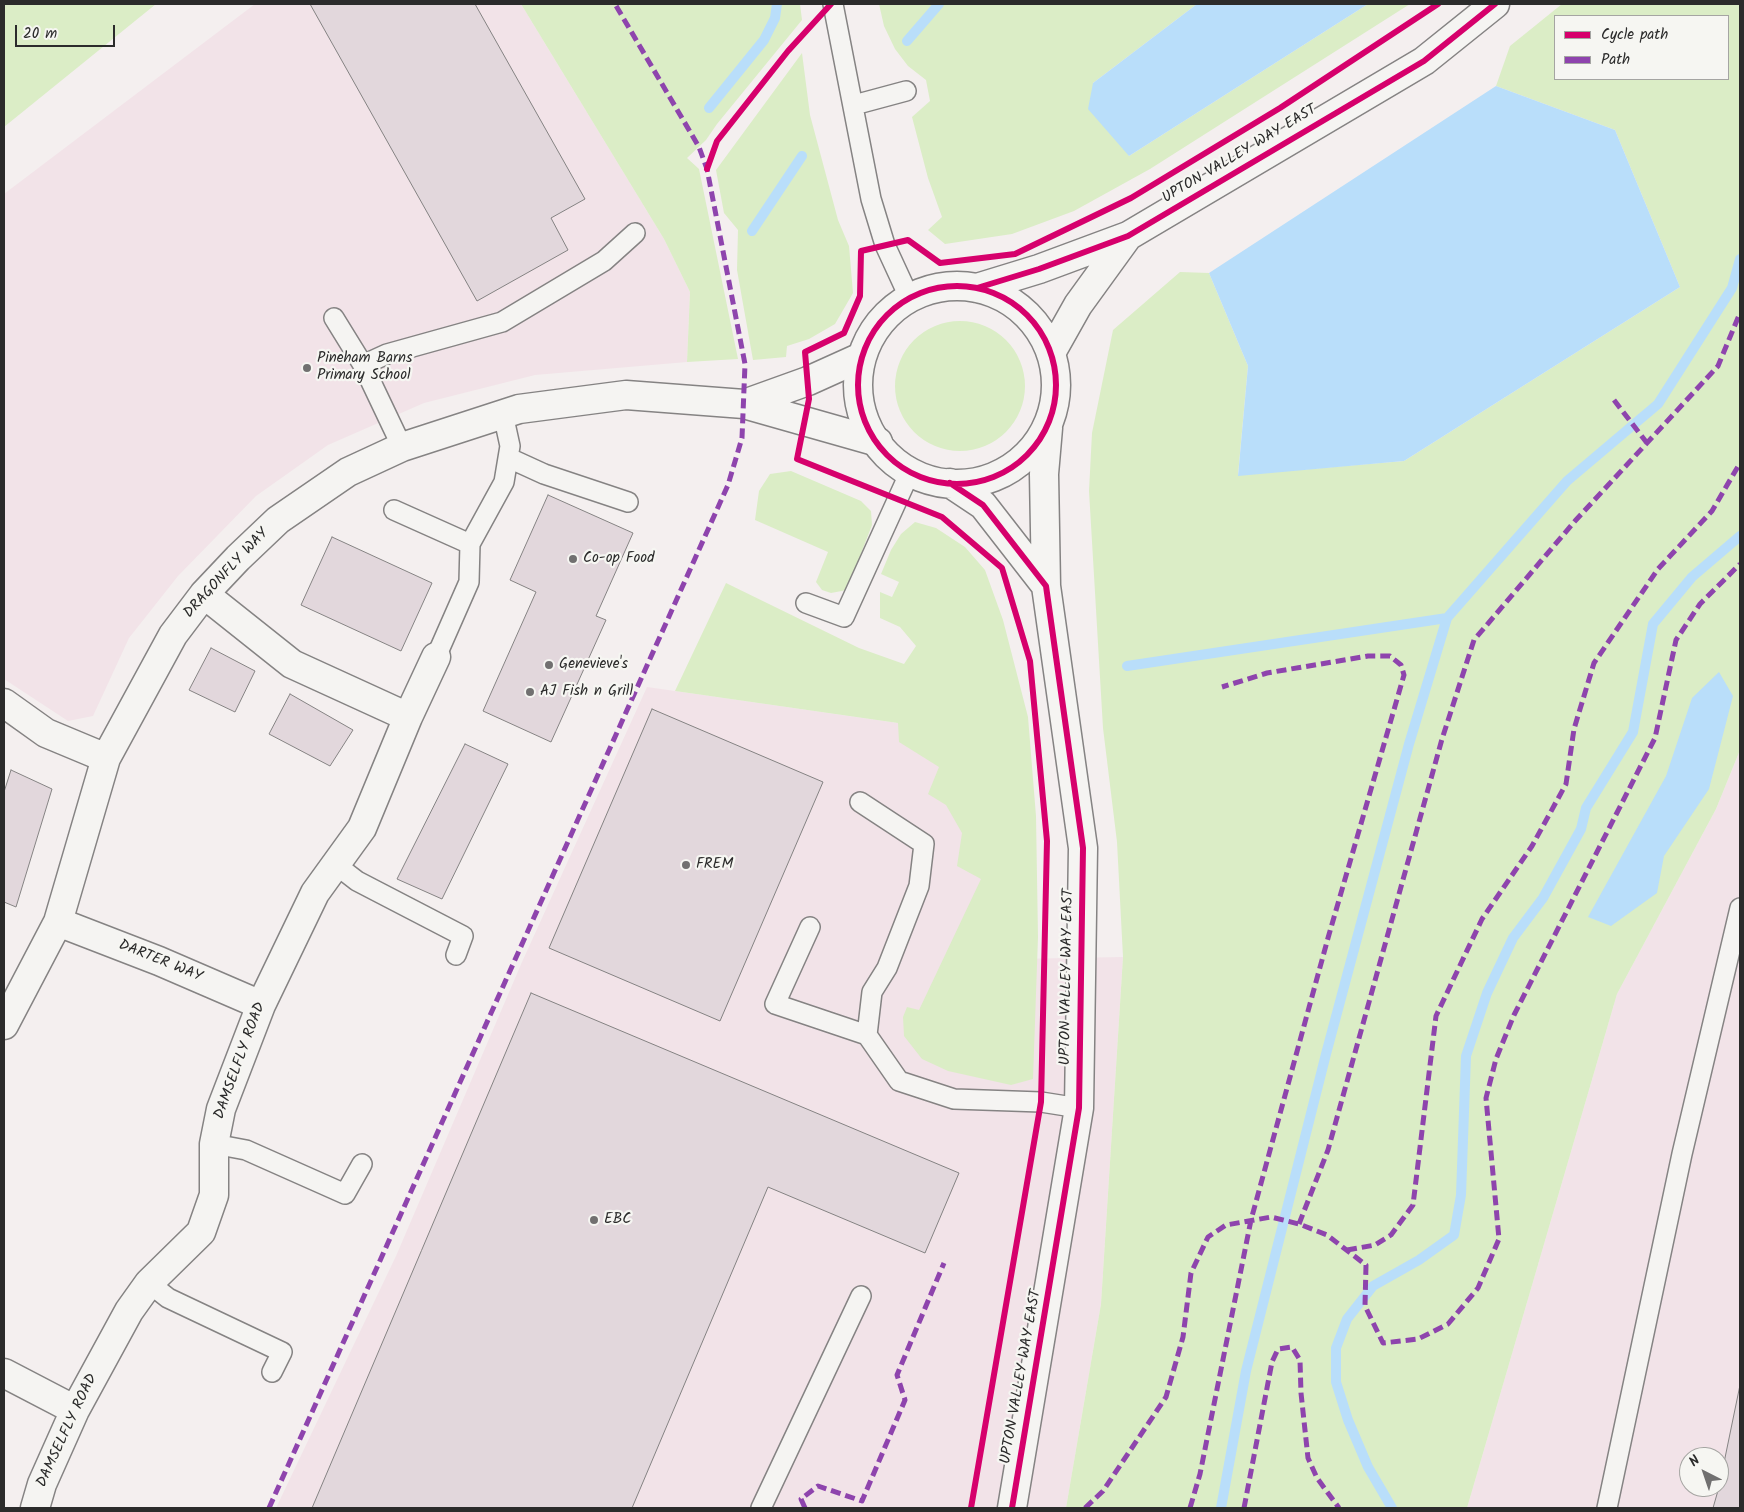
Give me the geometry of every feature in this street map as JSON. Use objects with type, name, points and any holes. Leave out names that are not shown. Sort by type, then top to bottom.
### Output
[{"type":"street","name":"UPTON VALLEY WAY EAST","points":[[977,288],[1039,269],[1128,236],[1424,61],[1495,4]]},
{"type":"street","name":"UPTON VALLEY WAY EAST","points":[[1051,353],[1078,305],[1128,236]]},
{"type":"street","points":[[957,286],[977,288],[1009,300],[1035,322],[1051,353],[1056,376],[1055,401],[1048,428],[1037,446],[1022,460],[998,475],[974,483],[931,481],[910,472],[888,454],[864,419],[858,387],[859,358],[872,334],[893,309],[910,297],[932,289],[957,286]]},
{"type":"street","name":"DRAGONFLY WAY","points":[[744,404],[808,381],[859,358]]},
{"type":"street","name":"DRAGONFLY WAY","points":[[4,1025],[58,922],[106,758],[172,635],[204,594],[278,520],[348,472],[402,447],[519,409],[626,395],[744,404],[878,442]]},
{"type":"street","name":"UPTON VALLEY WAY EAST","points":[[1012,1508],[1079,1108],[1082,848],[1046,586],[1044,474],[1048,428]]},
{"type":"street","points":[[950,482],[983,505],[1046,586]]},
{"type":"street","points":[[204,594],[292,664],[408,717]]},
{"type":"street","name":"DAMSELFLY ROAD","points":[[35,1508],[42,1484],[75,1410],[129,1311],[149,1283],[201,1232],[214,1195],[214,1144],[221,1109],[261,1005],[315,893],[334,864],[362,828],[408,717],[436,657]]},
{"type":"street","points":[[4,703],[46,733],[106,758]]},
{"type":"street","name":"DARTER WAY","points":[[58,922],[159,961],[261,1005]]},
{"type":"street","points":[[4,1373],[75,1410]]},
{"type":"lane","points":[[833,4],[871,199],[885,245],[910,297]]},
{"type":"lane","points":[[854,104],[906,91]]},
{"type":"lane","points":[[363,365],[387,354],[502,322],[604,261],[635,234]]},
{"type":"lane","points":[[334,318],[363,365],[402,447]]},
{"type":"lane","points":[[436,657],[469,582],[470,544],[504,482],[510,446],[503,414]]},
{"type":"lane","points":[[509,458],[544,474],[628,502]]},
{"type":"lane","points":[[806,603],[844,617],[910,472]]},
{"type":"lane","points":[[394,510],[470,544]]},
{"type":"lane","points":[[860,802],[924,844],[919,886],[887,968],[872,992],[867,1035]]},
{"type":"lane","points":[[334,864],[356,881],[463,936],[456,955]]},
{"type":"lane","points":[[1607,1508],[1682,1154],[1740,908]]},
{"type":"lane","points":[[810,927],[775,1004],[867,1035],[899,1081],[954,1100],[1041,1102],[1079,1108]]},
{"type":"lane","points":[[214,1144],[246,1150],[345,1194],[362,1164]]},
{"type":"lane","points":[[149,1283],[168,1298],[282,1352],[272,1372]]},
{"type":"lane","points":[[761,1508],[861,1296]]},
{"type":"shaded area","name":"Pineham Barns Primary School","points":[[255,4],[521,4],[664,239],[690,292],[687,362],[535,375],[424,403],[328,445],[256,496],[178,576],[129,638],[93,716],[68,721],[4,679],[4,194]]},
{"type":"shaded area","points":[[647,687],[898,723],[989,733],[1014,959],[1123,957],[1101,1304],[1066,1508],[276,1508],[396,1256],[522,962]]},
{"type":"shaded area","points":[[1740,750],[1740,1508],[1467,1508],[1617,994],[1716,809]]},
{"type":"green space","points":[[4,4],[156,4],[4,127]]},
{"type":"green space","points":[[521,4],[800,4],[802,20],[706,140],[687,158],[699,169],[738,359],[687,362],[690,292],[664,239]]},
{"type":"green space","points":[[879,4],[1197,4],[1093,83],[1129,156],[1368,4],[1410,4],[1150,169],[1074,211],[1012,234],[945,244],[928,230],[942,217],[928,178],[912,117],[930,101],[926,80],[908,66],[895,49],[884,26]]},
{"type":"green space","points":[[1562,4],[1740,4],[1740,750],[1716,809],[1617,994],[1467,1508],[1066,1508],[1101,1304],[1123,957],[1117,842],[1103,728],[1089,491],[1092,433],[1113,330],[1180,272],[1209,273],[1248,366],[1238,475],[1404,461],[1680,287],[1615,130],[1496,86],[1510,46]]},
{"type":"green space","points":[[802,53],[810,115],[838,220],[849,246],[853,293],[835,324],[809,339],[787,346],[786,357],[753,360],[737,270],[738,230],[724,213],[716,170]]},
{"type":"green space","points":[[960,321],[973,322],[985,326],[1006,340],[1020,361],[1024,373],[1024,399],[1020,411],[1006,432],[985,446],[973,450],[960,451],[947,450],[935,446],[914,432],[900,411],[896,399],[895,386],[896,373],[900,361],[914,340],[935,326],[947,322]]},
{"type":"green space","points":[[791,471],[861,501],[871,511],[872,525],[847,590],[831,593],[822,590],[816,582],[828,552],[755,520],[759,491],[770,474]]},
{"type":"green space","points":[[915,522],[936,528],[965,547],[985,570],[1003,620],[1028,717],[1036,816],[1038,937],[1033,1079],[1011,1085],[948,1071],[922,1059],[904,1036],[903,1017],[907,1007],[919,1010],[981,879],[957,866],[962,833],[946,805],[928,794],[939,767],[899,742],[898,723],[675,691],[726,583],[859,648],[904,664],[916,646],[900,627],[880,618],[880,592],[892,597],[899,582],[881,574],[891,550],[901,534]]},
{"type":"water","points":[[1197,4],[1368,4],[1129,156],[1088,109],[1093,83]]},
{"type":"water","points":[[1496,86],[1615,130],[1680,287],[1404,461],[1238,476],[1248,366],[1209,273]]},
{"type":"water","points":[[1719,672],[1733,696],[1709,789],[1664,856],[1657,893],[1611,926],[1588,917],[1666,776],[1692,698]]},
{"type":"building","points":[[310,4],[475,4],[585,199],[551,218],[568,250],[477,301]]},
{"type":"building","points":[[548,495],[633,533],[596,616],[606,620],[551,742],[483,711],[536,592],[510,580]]},
{"type":"building","points":[[332,537],[432,583],[401,651],[301,605]]},
{"type":"building","points":[[211,648],[255,671],[235,712],[189,690]]},
{"type":"building","points":[[290,694],[353,730],[330,766],[269,734]]},
{"type":"building","name":"FREM","points":[[652,709],[823,782],[720,1021],[549,948]]},
{"type":"building","points":[[465,744],[508,764],[442,899],[397,879]]},
{"type":"building","points":[[11,770],[52,789],[16,907],[4,902],[4,792]]},
{"type":"building","name":"EBC","points":[[531,993],[959,1173],[925,1253],[768,1187],[632,1508],[312,1508]]},
{"type":"building","points":[[1740,1385],[1740,1508],[1713,1508],[1716,1497],[1729,1497],[1729,1447],[1727,1447]]},
{"type":"waterway","points":[[709,108],[764,40],[775,18],[777,4]]},
{"type":"waterway","points":[[907,41],[939,4]]},
{"type":"waterway","points":[[752,231],[802,156]]},
{"type":"waterway","points":[[1127,666],[1447,618],[1567,481],[1658,404],[1732,288],[1740,259]]},
{"type":"waterway","points":[[1392,1508],[1368,1467],[1348,1420],[1336,1382],[1336,1348],[1347,1319],[1373,1286],[1419,1260],[1454,1235],[1461,1195],[1466,1056],[1487,993],[1513,938],[1543,898],[1581,829],[1586,808],[1633,732],[1653,624],[1692,577],[1740,536]]},
{"type":"waterway","points":[[1221,1508],[1246,1371],[1326,1054],[1409,744],[1447,618]]},
{"type":"marked path","points":[[269,1508],[728,485],[742,438],[745,364],[707,169],[699,147],[615,4]]},
{"type":"marked path","points":[[1299,1224],[1328,1150],[1442,739],[1474,640],[1575,521],[1718,366],[1740,313]]},
{"type":"marked path","points":[[1614,400],[1647,443]]},
{"type":"marked path","points":[[1347,1250],[1375,1245],[1391,1235],[1413,1205],[1436,1016],[1482,919],[1532,846],[1566,784],[1574,729],[1594,663],[1658,569],[1712,511],[1740,463]]},
{"type":"marked path","points":[[1085,1508],[1103,1491],[1166,1397],[1183,1337],[1191,1273],[1208,1237],[1226,1225],[1271,1217],[1299,1224],[1327,1235],[1366,1265],[1365,1306],[1383,1343],[1418,1339],[1448,1324],[1478,1288],[1499,1239],[1486,1098],[1496,1059],[1514,1015],[1655,738],[1676,640],[1700,604],[1740,564]]},
{"type":"marked path","points":[[1190,1508],[1200,1474],[1251,1220],[1328,938],[1404,675],[1401,665],[1390,656],[1368,656],[1267,673],[1222,687]]},
{"type":"marked path","points":[[805,1508],[801,1499],[818,1486],[862,1501],[905,1400],[897,1375],[944,1263]]},
{"type":"marked path","points":[[1244,1508],[1272,1362],[1278,1349],[1292,1347],[1300,1360],[1301,1393],[1308,1458],[1317,1478],[1339,1508]]},
{"type":"cycle path","points":[[707,169],[717,141],[788,51],[831,4]]},
{"type":"cycle path","points":[[971,1508],[1041,1102],[1047,841],[1030,661],[1002,568],[942,517],[797,459],[809,399],[805,352],[844,333],[860,296],[861,251],[908,240],[940,263],[1015,254],[1131,198],[1280,108],[1438,4]]},
{"type":"cycle path","points":[[977,288],[1039,269],[1128,236],[1424,61],[1495,4]]},
{"type":"cycle path","points":[[957,286],[976,288],[995,294],[1012,303],[1027,315],[1039,330],[1048,347],[1054,366],[1056,385],[1054,404],[1048,423],[1039,440],[1027,455],[1012,467],[995,476],[976,482],[957,484],[938,482],[919,476],[902,467],[887,455],[875,440],[866,423],[860,404],[858,385],[860,366],[866,347],[875,330],[887,315],[902,303],[919,294],[938,288],[957,286]]},
{"type":"cycle path","points":[[950,483],[983,505],[1046,586],[1083,848],[1079,1108],[1012,1508]]},
{"type":"place","name":"Pineham Barns Primary School","points":[[307,368]]},
{"type":"place","name":"Co-op Food","points":[[573,559]]},
{"type":"place","name":"Genevieve's","points":[[549,665]]},
{"type":"place","name":"AJ Fish n Grill","points":[[530,692]]},
{"type":"place","name":"FREM","points":[[686,865]]},
{"type":"place","name":"EBC","points":[[594,1220]]}]
